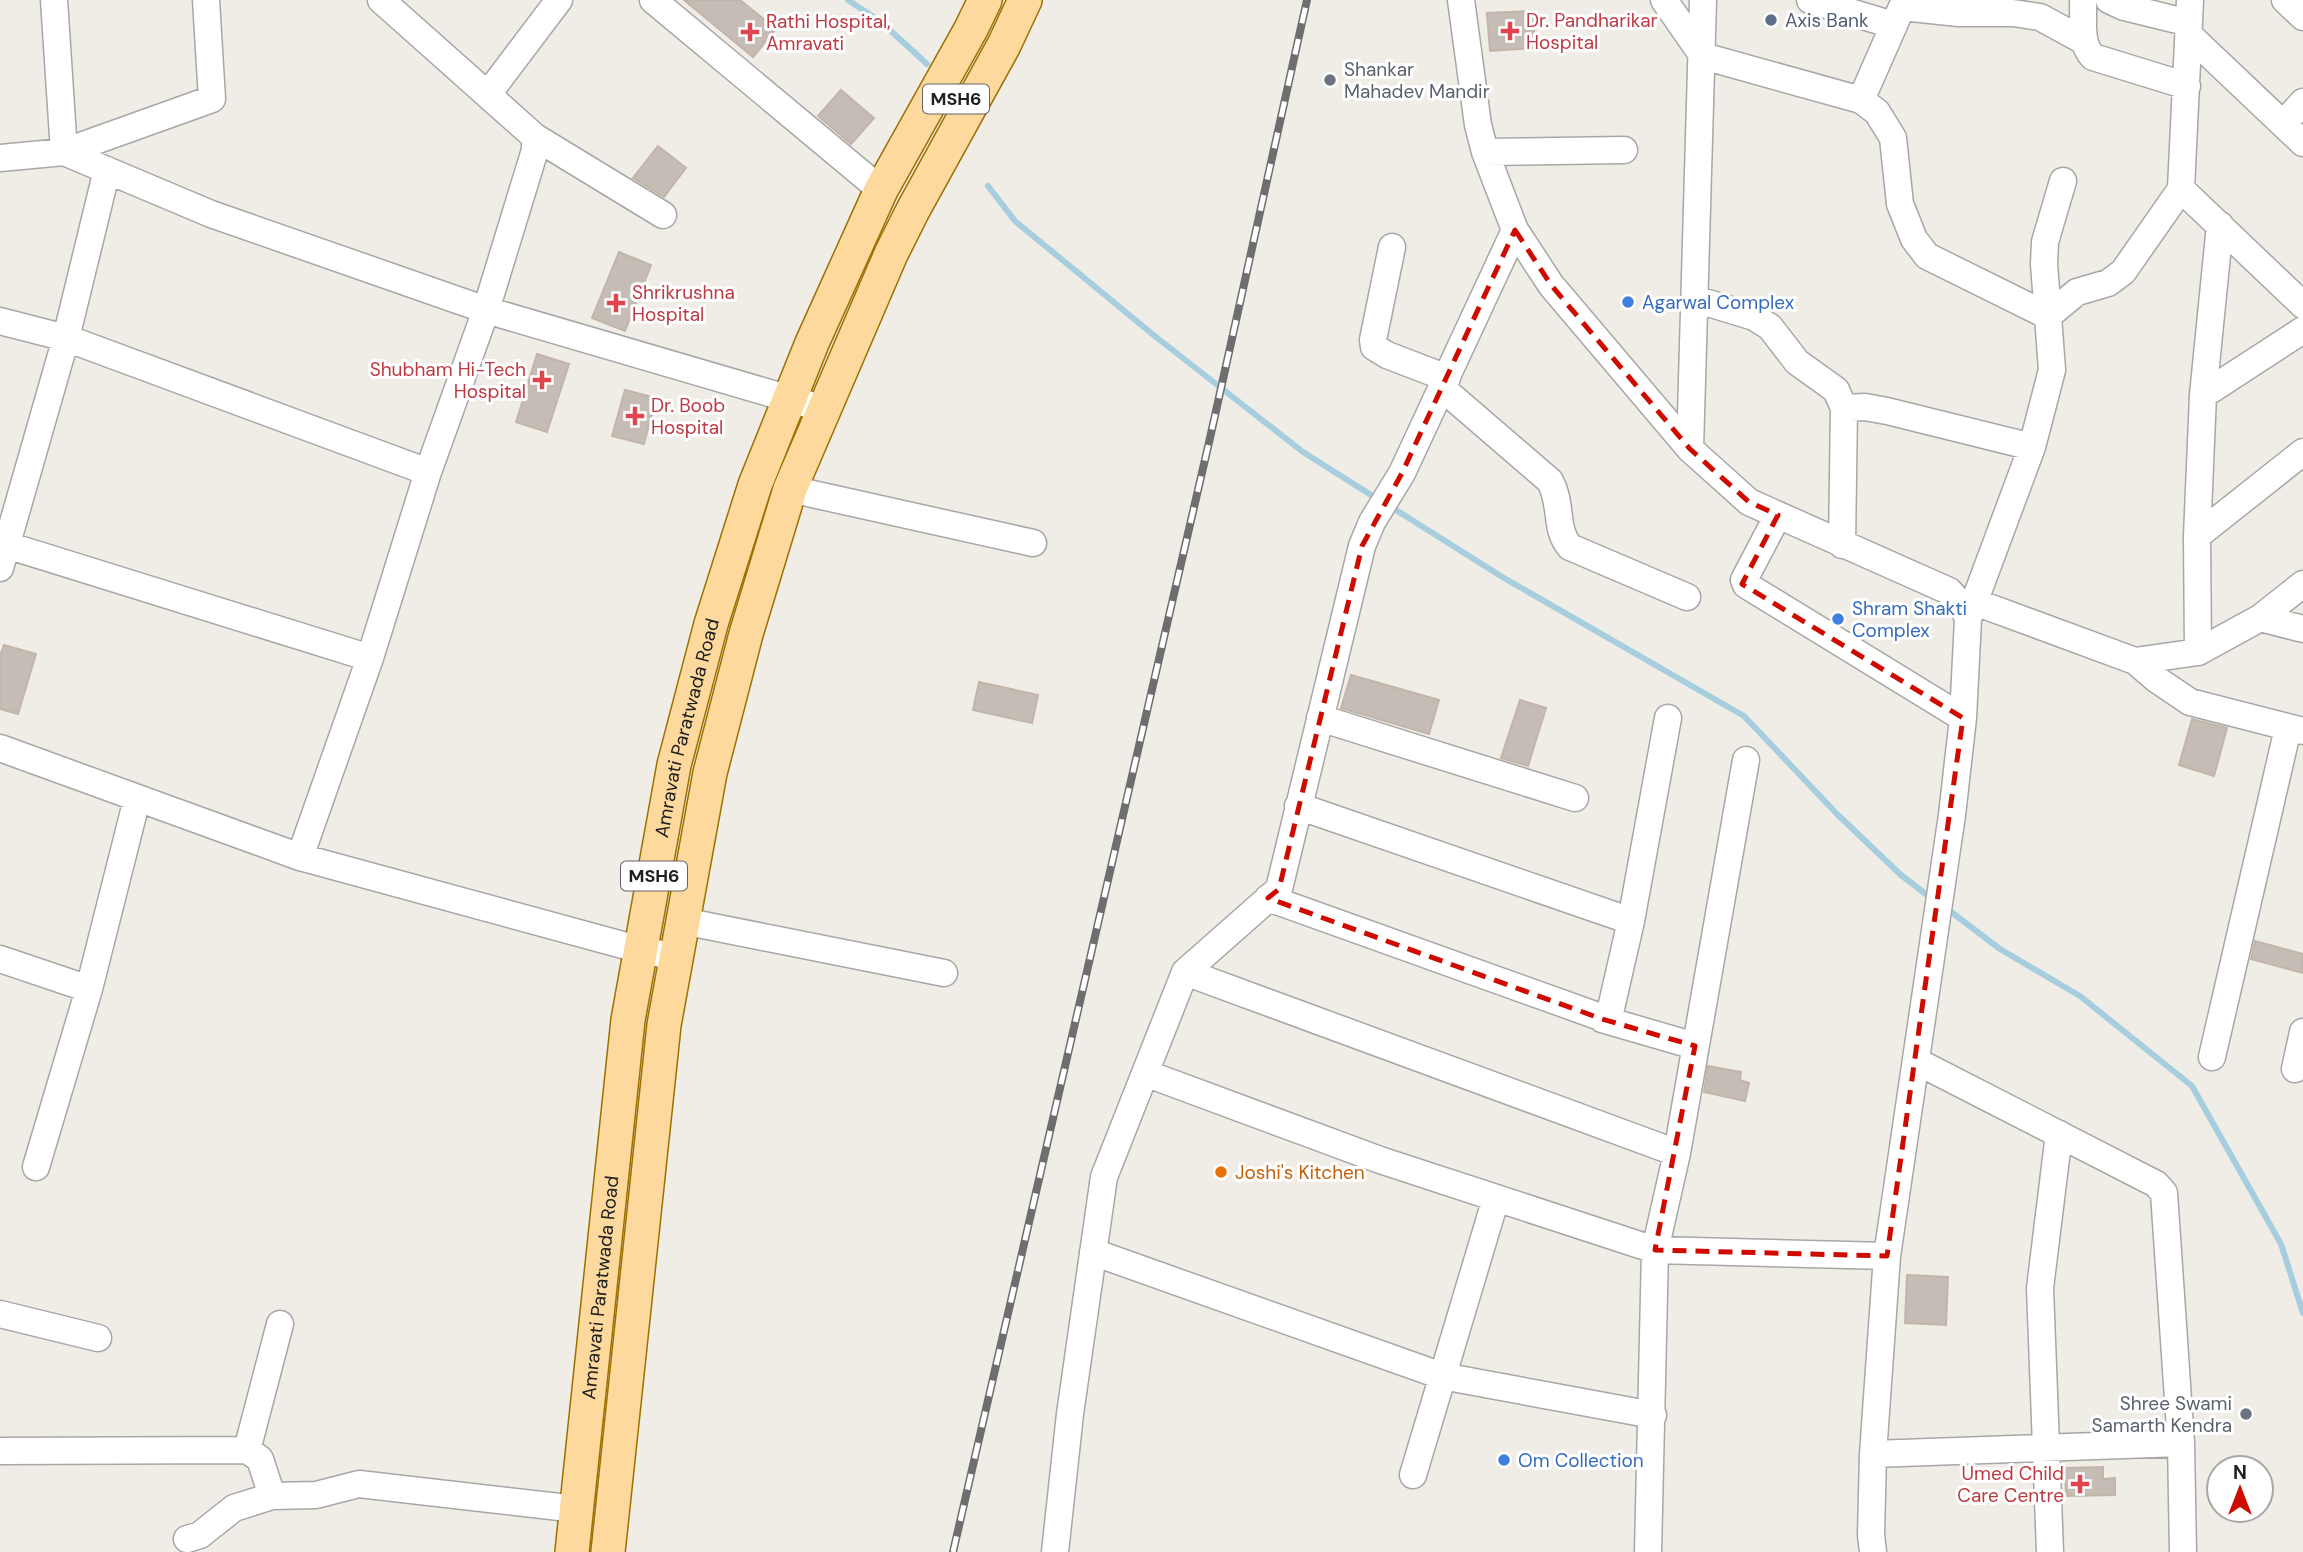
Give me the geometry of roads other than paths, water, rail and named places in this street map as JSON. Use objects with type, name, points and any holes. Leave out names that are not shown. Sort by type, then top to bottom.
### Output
[{"type":"main road","name":"MSH6","points":[[891,254],[892,200],[985,0]]},
{"type":"main road","name":"MSH6","points":[[892,200],[1010,0]]},
{"type":"main road","name":"MSH6","points":[[608,1552],[664,1025],[710,773],[746,634],[790,489],[891,254],[1004,45],[1025,0]]},
{"type":"main road","name":"Amravati Paratwada Road","points":[[572,1552],[628,1020],[674,765],[711,624],[755,485],[812,343],[863,229],[892,200]]},
{"type":"street","points":[[54,0],[64,152]]},
{"type":"street","points":[[0,158],[64,152],[212,99],[206,0]]},
{"type":"street","points":[[381,0],[535,137],[663,215]]},
{"type":"street","points":[[488,94],[559,0]]},
{"type":"street","points":[[653,0],[892,200]]},
{"type":"street","points":[[1461,0],[1478,125],[1485,152],[1515,230],[1551,285],[1690,449],[1749,502],[1949,591],[1963,606],[1972,610],[2135,661],[2190,702],[2296,729],[2212,1057]]},
{"type":"street","points":[[1664,0],[1703,56],[1861,100],[1877,112],[1893,138],[1899,204],[1914,239],[1927,256],[2048,316]]},
{"type":"street","points":[[1690,449],[1703,0]]},
{"type":"street","points":[[1810,0],[1900,11],[2013,13],[2040,17],[2084,41]]},
{"type":"street","points":[[2083,0],[2084,41],[2088,51],[2102,62],[2187,86]]},
{"type":"street","points":[[2109,0],[2124,8],[2190,19],[2303,143]]},
{"type":"street","points":[[2286,0],[2303,17]]},
{"type":"street","points":[[1861,100],[1900,11]]},
{"type":"street","points":[[2048,316],[2077,292],[2108,283],[2123,272],[2182,189],[2190,19]]},
{"type":"street","points":[[2283,124],[2303,102]]},
{"type":"street","points":[[300,857],[370,658],[428,472],[486,310],[534,150],[535,137]]},
{"type":"street","points":[[1485,152],[1625,150]]},
{"type":"street","points":[[64,152],[211,214],[486,310],[824,409]]},
{"type":"street","points":[[107,170],[66,338],[2,552],[370,658]]},
{"type":"street","points":[[1869,1546],[1887,1256],[1952,815],[1972,610],[2032,447],[2052,370],[2044,264],[2045,242],[2063,181]]},
{"type":"street","points":[[2182,189],[2303,305]]},
{"type":"street","points":[[2198,652],[2197,536],[2203,395],[2220,225]]},
{"type":"street","points":[[1055,1552],[1070,1414],[1104,1177],[1185,972],[1279,889],[1362,546],[1372,522],[1402,473],[1515,230]]},
{"type":"street","points":[[1392,247],[1374,346],[1445,383],[1550,481],[1560,511],[1560,531],[1570,547],[1687,597]]},
{"type":"street","points":[[1695,299],[1754,317],[1770,327],[1797,362],[1836,390],[1844,408],[1842,544]]},
{"type":"street","points":[[0,321],[66,338],[428,472]]},
{"type":"street","points":[[2203,395],[2303,330]]},
{"type":"street","points":[[1844,408],[1865,407],[1887,411],[2032,447]]},
{"type":"street","points":[[2197,536],[2303,452]]},
{"type":"street","points":[[790,489],[1032,543]]},
{"type":"street","points":[[1778,515],[1744,580],[1745,585],[1962,718]]},
{"type":"street","points":[[2135,661],[2198,652],[2260,618],[2303,584]]},
{"type":"street","points":[[2260,618],[2303,629]]},
{"type":"street","points":[[1320,718],[1575,798]]},
{"type":"street","points":[[1602,1019],[1609,1017],[1631,921],[1668,718]]},
{"type":"street","points":[[0,748],[300,857],[641,950],[677,957]]},
{"type":"street","points":[[1648,1552],[1656,1250],[1676,1153],[1745,760]]},
{"type":"street","points":[[36,1167],[89,989],[137,799]]},
{"type":"street","points":[[1298,806],[1631,921]]},
{"type":"street","points":[[1268,898],[1602,1019],[1695,1046]]},
{"type":"street","points":[[683,921],[944,973]]},
{"type":"street","points":[[0,959],[89,989]]},
{"type":"street","points":[[1185,972],[1676,1153]]},
{"type":"street","points":[[2295,1069],[2303,1032]]},
{"type":"street","points":[[1916,1061],[2156,1184],[2164,1193],[2182,1443],[2183,1552]]},
{"type":"street","points":[[1145,1073],[1380,1160],[1656,1250],[1887,1256]]},
{"type":"street","points":[[2050,1552],[2040,1287],[2059,1134]]},
{"type":"street","points":[[1413,1475],[1496,1198]]},
{"type":"street","points":[[1093,1252],[1442,1376],[1653,1415]]},
{"type":"street","points":[[0,1314],[97,1338]]},
{"type":"street","points":[[247,1450],[280,1324]]},
{"type":"street","points":[[1874,1454],[2182,1443]]},
{"type":"street","points":[[0,1451],[247,1450],[260,1459],[272,1496]]},
{"type":"street","points":[[187,1539],[200,1535],[234,1508],[272,1496],[316,1495],[359,1484],[577,1509]]},
{"type":"waterway","points":[[848,0],[881,22],[927,64]]},
{"type":"waterway","points":[[988,186],[1015,221],[1156,337],[1303,452],[1379,500]]},
{"type":"waterway","points":[[1388,505],[1504,578],[1744,716],[1837,814],[1901,875],[1931,898]]},
{"type":"waterway","points":[[1946,908],[2000,949],[2080,996],[2192,1086],[2281,1244],[2303,1313]]},
{"type":"railway","points":[[953,1552],[1210,438],[1307,0]]},
{"type":"place","name":"Axis Bank","points":[[1771,20]]},
{"type":"place","name":"Dr. Pandharikar Hospital","points":[[1510,31]]},
{"type":"place","name":"Rathi Hospital, Amravati","points":[[750,32]]},
{"type":"place","name":"Shankar Mahadev Mandir","points":[[1330,80]]},
{"type":"place","name":"Agarwal Complex","points":[[1628,302]]},
{"type":"place","name":"Shrikrushna Hospital","points":[[616,303]]},
{"type":"place","name":"Shubham Hi-Tech Hospital","points":[[542,380]]},
{"type":"place","name":"Dr. Boob Hospital","points":[[635,416]]},
{"type":"place","name":"Shram Shakti Complex","points":[[1838,619]]},
{"type":"place","name":"Joshi's Kitchen","points":[[1221,1172]]},
{"type":"place","name":"Shree Swami Samarth Kendra","points":[[2246,1414]]},
{"type":"place","name":"Om Collection","points":[[1504,1460]]},
{"type":"place","name":"Umed Child Care Centre","points":[[2080,1484]]}]
